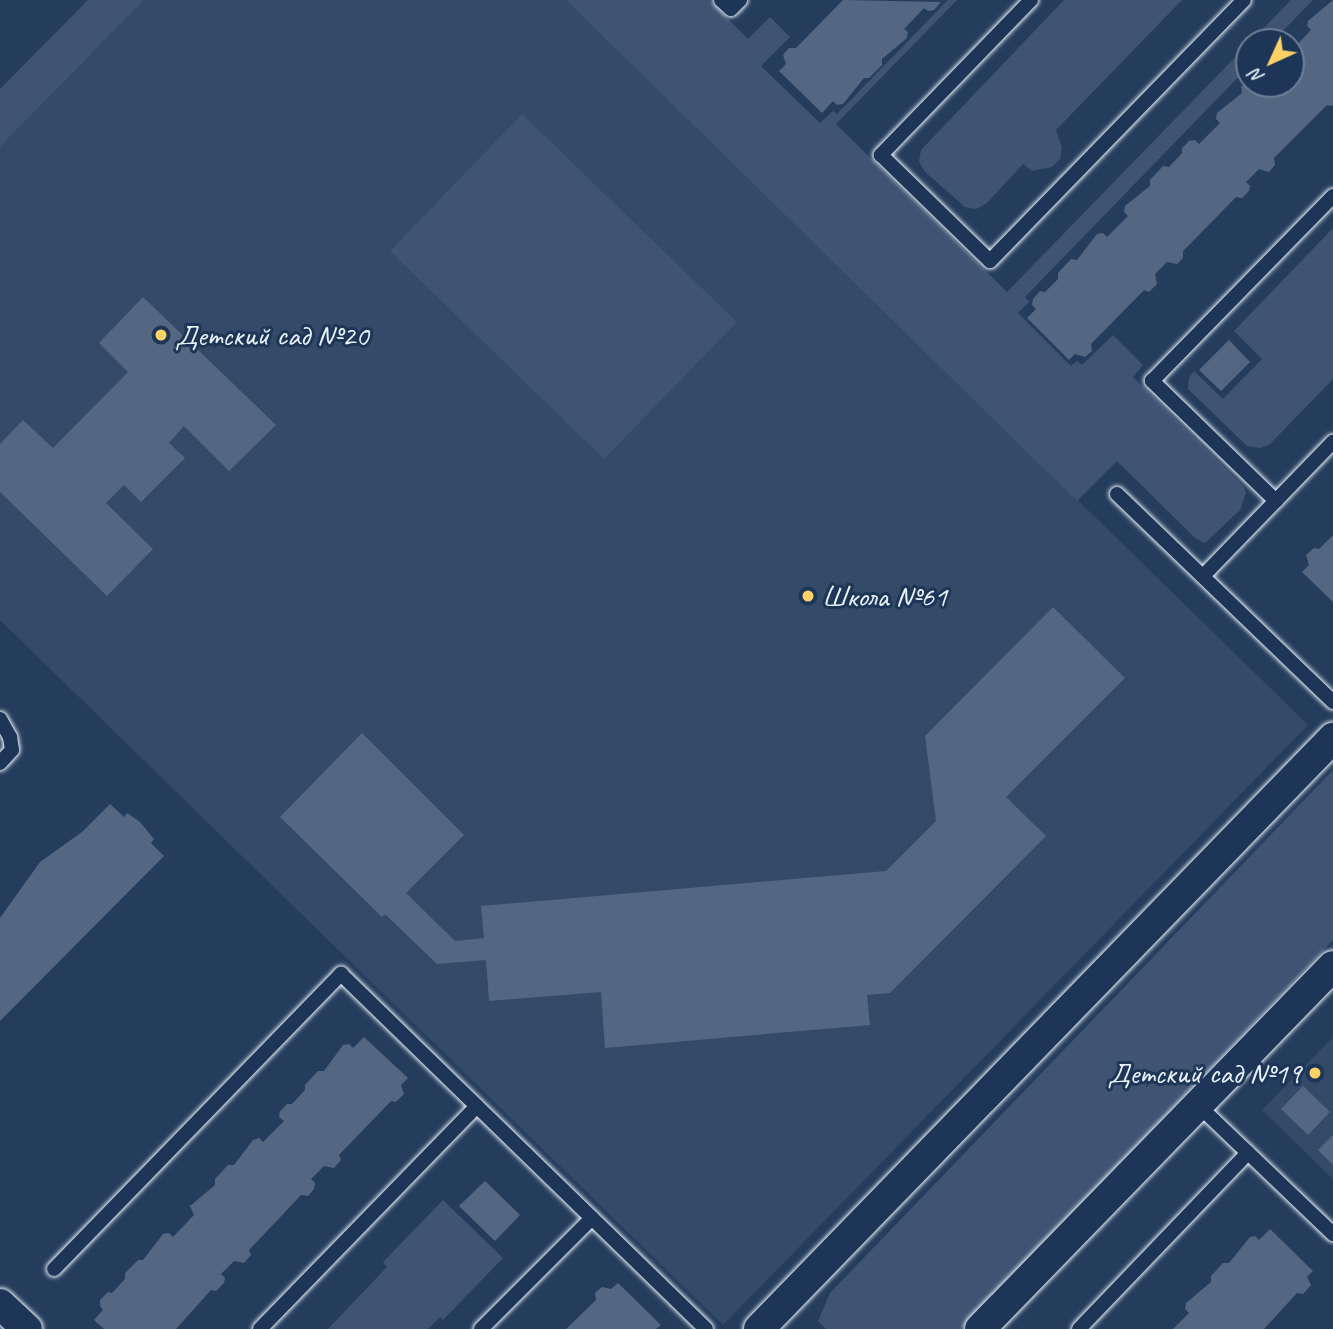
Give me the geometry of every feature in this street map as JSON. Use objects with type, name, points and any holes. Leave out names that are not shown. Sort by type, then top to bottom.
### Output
[{"type":"street","points":[[759,1329],[1333,738]]},
{"type":"street","points":[[980,1329],[1333,966]]},
{"type":"street","points":[[0,1304],[27,1329]]},
{"type":"lane","points":[[721,0],[731,9],[740,0]]},
{"type":"lane","points":[[1031,0],[881,155],[990,261],[1244,0]]},
{"type":"lane","points":[[1276,501],[1153,381],[1333,196]]},
{"type":"lane","points":[[1203,576],[1333,442]]},
{"type":"lane","points":[[1117,494],[1333,702]]},
{"type":"lane","points":[[0,719],[10,737],[12,750],[0,763]]},
{"type":"lane","points":[[54,1269],[341,974],[706,1329]]},
{"type":"lane","points":[[1198,1105],[1333,1234]]},
{"type":"lane","points":[[260,1329],[477,1106]]},
{"type":"lane","points":[[1079,1329],[1248,1153]]},
{"type":"lane","points":[[481,1329],[592,1218]]},
{"type":"shaded area","points":[[88,0],[144,0],[0,147],[0,89]]},
{"type":"shaded area","name":"Школа №61","points":[[144,0],[566,0],[1308,725],[723,1325],[0,620],[0,147]]},
{"type":"shaded area","points":[[566,0],[709,0],[748,39],[770,17],[790,37],[761,66],[820,123],[833,111],[837,114],[948,0],[957,0],[836,124],[1007,292],[1235,57],[1235,80],[1025,297],[1029,302],[1018,313],[1071,366],[1077,361],[1082,365],[1113,335],[1143,365],[1133,377],[1243,486],[1246,493],[1240,510],[1205,543],[1195,538],[1117,461],[1077,501]]},
{"type":"shaded area","points":[[1064,0],[1182,0],[1056,130],[1062,148],[1060,159],[1052,167],[1032,171],[1023,164],[986,204],[976,209],[965,207],[924,171],[919,161],[921,150]]},
{"type":"shaded area","points":[[1291,0],[1313,0],[1286,28],[1264,28]]},
{"type":"shaded area","points":[[522,114],[737,322],[604,459],[390,251]]},
{"type":"shaded area","points":[[1333,228],[1333,379],[1269,445],[1260,448],[1247,446],[1188,389],[1189,378],[1194,371],[1223,399],[1262,359],[1234,331]]},
{"type":"shaded area","points":[[1333,770],[1333,940],[961,1329],[826,1329],[818,1321],[830,1293]]},
{"type":"shaded area","name":"Детский сад №19","points":[[1333,1037],[1333,1179],[1262,1110]]},
{"type":"shaded area","points":[[443,1200],[503,1258],[443,1320],[440,1317],[428,1329],[328,1329],[387,1267],[383,1262]]},
{"type":"building","points":[[843,0],[941,2],[934,10],[928,11],[924,8],[904,29],[908,32],[907,38],[882,59],[882,65],[869,78],[864,78],[843,104],[837,105],[833,101],[822,113],[779,71],[786,64],[783,55],[789,48],[796,48]]},
{"type":"building","points":[[1333,0],[1333,106],[1327,105],[1274,158],[1275,165],[1269,172],[1259,169],[1246,182],[1250,186],[1249,191],[1242,198],[1236,197],[1183,251],[1183,258],[1177,264],[1167,262],[1155,274],[1157,284],[1149,292],[1144,290],[1091,344],[1092,351],[1085,357],[1075,354],[1069,360],[1027,318],[1036,309],[1032,305],[1033,299],[1058,279],[1058,273],[1071,259],[1077,260],[1097,234],[1103,233],[1107,237],[1128,216],[1124,212],[1125,206],[1150,186],[1150,180],[1163,166],[1169,167],[1189,141],[1195,140],[1199,144],[1220,123],[1216,119],[1217,113],[1236,98],[1305,98],[1305,36],[1311,30],[1307,26],[1308,21]]},
{"type":"building","points":[[143,297],[276,425],[229,471],[184,426],[169,443],[185,458],[141,502],[124,485],[106,503],[153,549],[107,596],[0,492],[0,444],[23,420],[53,448],[128,372],[99,343]]},
{"type":"building","points":[[1229,340],[1250,362],[1221,391],[1199,370]]},
{"type":"building","points":[[1333,535],[1333,602],[1302,572],[1309,565],[1306,555],[1314,548],[1319,549]]},
{"type":"building","name":"Школа №61","points":[[1053,607],[1125,678],[1006,797],[1046,836],[890,993],[867,995],[870,1025],[605,1048],[601,992],[489,1001],[486,960],[437,964],[385,914],[382,917],[280,817],[362,733],[464,835],[406,893],[455,941],[484,938],[481,906],[886,871],[936,821],[925,736]]},
{"type":"building","points":[[110,804],[124,817],[127,813],[140,822],[154,839],[151,843],[164,856],[0,1021],[0,918],[40,862],[82,832]]},
{"type":"building","points":[[364,1037],[408,1078],[401,1085],[404,1094],[396,1102],[391,1101],[339,1155],[341,1160],[334,1168],[324,1166],[311,1179],[315,1183],[314,1189],[308,1196],[301,1195],[249,1250],[251,1255],[244,1263],[234,1261],[221,1274],[225,1278],[224,1283],[216,1291],[211,1290],[176,1329],[104,1329],[94,1320],[103,1310],[100,1300],[108,1292],[112,1293],[125,1279],[125,1273],[138,1260],[143,1260],[163,1234],[169,1233],[173,1237],[194,1215],[190,1206],[215,1185],[215,1179],[228,1165],[234,1165],[253,1140],[259,1138],[263,1142],[284,1121],[279,1117],[280,1111],[287,1104],[292,1104],[318,1071],[324,1071],[343,1045],[349,1044],[353,1048]]},
{"type":"building","points":[[1303,1086],[1330,1112],[1308,1135],[1281,1109]]},
{"type":"building","points":[[1333,1135],[1333,1165],[1318,1150]]},
{"type":"building","points":[[485,1181],[520,1215],[495,1241],[459,1206]]},
{"type":"building","points":[[1270,1229],[1313,1271],[1307,1277],[1311,1285],[1303,1294],[1297,1293],[1264,1329],[1173,1329],[1189,1313],[1185,1309],[1186,1303],[1211,1282],[1211,1276],[1223,1263],[1229,1263],[1250,1237],[1255,1236],[1259,1240]]},
{"type":"building","points":[[618,1283],[661,1325],[656,1329],[566,1329],[596,1300],[595,1293],[602,1287],[611,1289]]},
{"type":"place","name":"Детский сад №20","points":[[161,335]]},
{"type":"place","name":"Школа №61","points":[[808,596]]},
{"type":"place","name":"Детский сад №19","points":[[1315,1073]]}]
